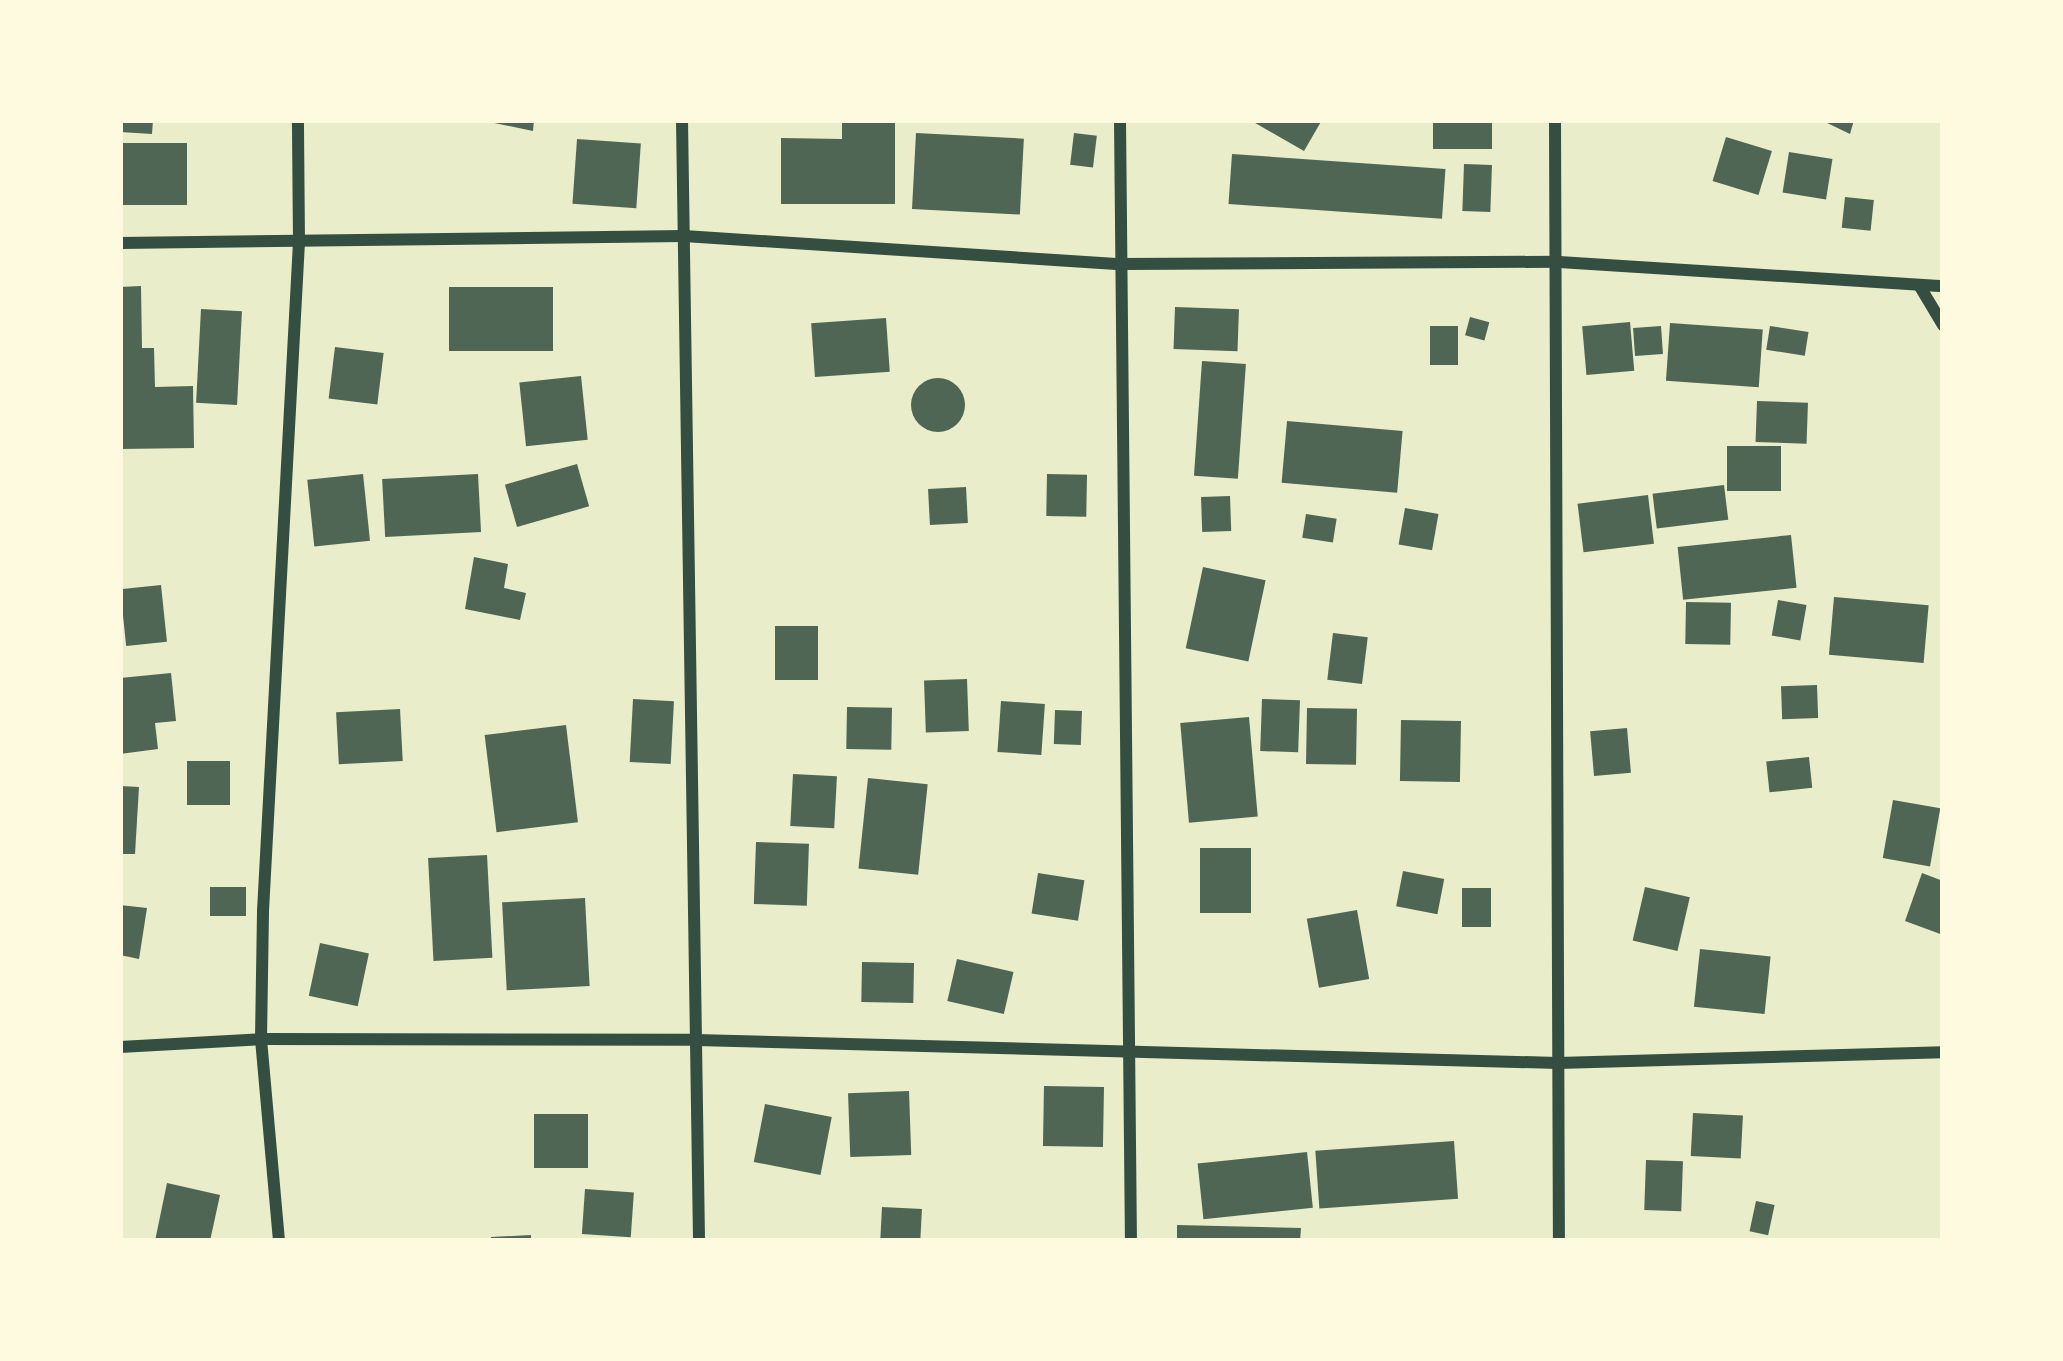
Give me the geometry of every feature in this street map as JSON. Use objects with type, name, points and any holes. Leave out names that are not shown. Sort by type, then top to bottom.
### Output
[{"type":"street","points":[[279,1241],[261,1039],[299,243],[298,120]]},
{"type":"street","points":[[682,120],[699,1241]]},
{"type":"street","points":[[1120,120],[1131,1241]]},
{"type":"street","points":[[1555,120],[1559,262],[1558,1241]]},
{"type":"street","points":[[120,243],[684,236],[1120,263],[1559,262],[1943,286]]},
{"type":"street","points":[[1919,285],[1943,325]]},
{"type":"street","points":[[120,1047],[261,1039],[696,1040],[1130,1047],[1558,1063],[1943,1052]]},
{"type":"building","points":[[120,120],[153,120],[152,134],[120,132]]},
{"type":"building","points":[[480,120],[534,120],[533,131]]},
{"type":"building","points":[[842,120],[895,120],[895,204],[781,204],[781,138],[842,139]]},
{"type":"building","points":[[1250,120],[1322,120],[1304,151]]},
{"type":"building","points":[[1433,120],[1492,120],[1492,149],[1433,149]]},
{"type":"building","points":[[1821,120],[1854,120],[1850,134]]},
{"type":"building","points":[[916,133],[1024,139],[1020,215],[912,209]]},
{"type":"building","points":[[1074,133],[1097,136],[1093,168],[1070,165]]},
{"type":"building","points":[[1726,137],[1772,151],[1758,195],[1713,181]]},
{"type":"building","points":[[577,139],[641,143],[636,208],[572,204]]},
{"type":"building","points":[[120,143],[187,143],[187,205],[120,205]]},
{"type":"building","points":[[1789,152],[1832,159],[1826,199],[1783,192]]},
{"type":"building","points":[[1232,154],[1445,169],[1442,219],[1229,204]]},
{"type":"building","points":[[1464,164],[1492,165],[1490,212],[1462,211]]},
{"type":"building","points":[[1845,197],[1874,200],[1871,231],[1842,228]]},
{"type":"building","points":[[141,286],[142,348],[154,348],[155,387],[193,386],[194,448],[120,449],[120,287]]},
{"type":"building","points":[[449,287],[553,287],[553,351],[449,351]]},
{"type":"building","points":[[1175,307],[1239,309],[1237,351],[1174,349]]},
{"type":"building","points":[[201,309],[242,311],[237,405],[196,403]]},
{"type":"building","points":[[1470,317],[1489,322],[1484,341],[1465,335]]},
{"type":"building","points":[[886,318],[890,372],[815,377],[811,323]]},
{"type":"building","points":[[1630,322],[1634,371],[1586,375],[1582,326]]},
{"type":"building","points":[[1670,323],[1763,329],[1759,387],[1666,381]]},
{"type":"building","points":[[1430,326],[1458,326],[1458,365],[1430,365]]},
{"type":"building","points":[[1661,326],[1663,354],[1635,356],[1633,328]]},
{"type":"building","points":[[1770,326],[1809,332],[1805,356],[1766,350]]},
{"type":"building","points":[[335,347],[384,353],[377,405],[329,399]]},
{"type":"building","points":[[1202,361],[1246,364],[1238,479],[1194,476]]},
{"type":"building","points":[[581,376],[588,440],[526,446],[519,382]]},
{"type":"building","points":[[938,378],[957,386],[965,405],[957,424],[938,432],[919,424],[911,405],[919,386]]},
{"type":"building","points":[[1757,401],[1808,403],[1807,444],[1756,442]]},
{"type":"building","points":[[1287,421],[1403,431],[1397,493],[1282,483]]},
{"type":"building","points":[[1727,446],[1781,446],[1781,491],[1727,491]]},
{"type":"building","points":[[577,464],[589,506],[517,527],[505,485]]},
{"type":"building","points":[[363,474],[370,541],[314,546],[307,480]]},
{"type":"building","points":[[478,474],[481,532],[385,537],[382,479]]},
{"type":"building","points":[[1047,474],[1087,475],[1086,517],[1046,516]]},
{"type":"building","points":[[1724,485],[1728,520],[1657,529],[1653,494]]},
{"type":"building","points":[[966,487],[968,523],[930,525],[928,489]]},
{"type":"building","points":[[1648,495],[1654,544],[1584,552],[1578,504]]},
{"type":"building","points":[[1230,496],[1231,531],[1202,532],[1201,497]]},
{"type":"building","points":[[1405,508],[1438,514],[1432,550],[1399,544]]},
{"type":"building","points":[[1306,514],[1337,519],[1333,543],[1302,538]]},
{"type":"building","points":[[1791,535],[1797,588],[1683,600],[1678,547]]},
{"type":"building","points":[[474,557],[508,564],[504,588],[526,593],[520,620],[465,609]]},
{"type":"building","points":[[1203,567],[1266,580],[1248,661],[1186,648]]},
{"type":"building","points":[[161,585],[167,642],[126,646],[120,589]]},
{"type":"building","points":[[1834,597],[1929,605],[1924,663],[1829,655]]},
{"type":"building","points":[[1778,600],[1807,605],[1800,640],[1772,635]]},
{"type":"building","points":[[1686,602],[1731,603],[1730,645],[1685,644]]},
{"type":"building","points":[[775,626],[818,626],[818,680],[775,680]]},
{"type":"building","points":[[1333,633],[1368,637],[1362,684],[1327,680]]},
{"type":"building","points":[[171,673],[176,721],[155,723],[158,749],[120,754],[120,678]]},
{"type":"building","points":[[967,679],[969,731],[926,732],[924,681]]},
{"type":"building","points":[[1817,685],[1818,718],[1782,719],[1781,686]]},
{"type":"building","points":[[633,699],[674,701],[671,764],[630,762]]},
{"type":"building","points":[[1262,699],[1300,700],[1298,752],[1260,751]]},
{"type":"building","points":[[1001,701],[1045,704],[1041,755],[997,752]]},
{"type":"building","points":[[847,707],[892,708],[891,750],[846,749]]},
{"type":"building","points":[[1307,708],[1357,709],[1356,765],[1306,764]]},
{"type":"building","points":[[400,709],[403,761],[339,764],[336,712]]},
{"type":"building","points":[[1055,710],[1082,711],[1081,745],[1054,744]]},
{"type":"building","points":[[1249,717],[1258,817],[1189,823],[1180,723]]},
{"type":"building","points":[[1401,720],[1461,721],[1460,782],[1400,781]]},
{"type":"building","points":[[566,725],[578,822],[497,832],[485,735]]},
{"type":"building","points":[[1627,728],[1631,773],[1594,776],[1590,731]]},
{"type":"building","points":[[1809,757],[1812,788],[1769,792],[1766,761]]},
{"type":"building","points":[[187,761],[230,761],[230,805],[187,805]]},
{"type":"building","points":[[793,774],[837,776],[834,828],[790,826]]},
{"type":"building","points":[[868,778],[928,784],[918,875],[858,869]]},
{"type":"building","points":[[120,786],[139,787],[135,854],[120,854]]},
{"type":"building","points":[[1893,800],[1940,808],[1930,866],[1883,858]]},
{"type":"building","points":[[756,842],[809,844],[807,906],[754,904]]},
{"type":"building","points":[[1200,848],[1251,848],[1251,913],[1200,913]]},
{"type":"building","points":[[487,855],[492,958],[433,961],[428,858]]},
{"type":"building","points":[[1403,871],[1444,879],[1437,914],[1396,906]]},
{"type":"building","points":[[1038,873],[1084,880],[1078,921],[1032,913]]},
{"type":"building","points":[[1922,873],[1943,881],[1943,935],[1905,921]]},
{"type":"building","points":[[210,887],[246,887],[246,916],[210,916]]},
{"type":"building","points":[[1645,887],[1690,897],[1677,951],[1633,941]]},
{"type":"building","points":[[1462,888],[1491,888],[1491,927],[1462,927]]},
{"type":"building","points":[[585,898],[590,986],[507,990],[502,902]]},
{"type":"building","points":[[120,905],[147,908],[139,959],[120,955]]},
{"type":"building","points":[[1357,910],[1369,979],[1319,988],[1307,919]]},
{"type":"building","points":[[320,943],[369,953],[358,1006],[309,996]]},
{"type":"building","points":[[1700,949],[1771,956],[1765,1014],[1694,1007]]},
{"type":"building","points":[[957,959],[1014,972],[1004,1014],[947,1001]]},
{"type":"building","points":[[862,962],[914,963],[913,1003],[861,1002]]},
{"type":"building","points":[[1044,1086],[1104,1087],[1103,1147],[1043,1146]]},
{"type":"building","points":[[909,1091],[911,1155],[850,1157],[848,1093]]},
{"type":"building","points":[[765,1104],[832,1117],[820,1175],[754,1162]]},
{"type":"building","points":[[1693,1113],[1743,1116],[1741,1159],[1691,1156]]},
{"type":"building","points":[[534,1114],[588,1114],[588,1168],[534,1168]]},
{"type":"building","points":[[1454,1141],[1458,1199],[1319,1209],[1315,1151]]},
{"type":"building","points":[[1307,1152],[1313,1208],[1203,1219],[1198,1163]]},
{"type":"building","points":[[1646,1160],[1683,1161],[1681,1211],[1644,1210]]},
{"type":"building","points":[[167,1183],[220,1195],[210,1241],[155,1241]]},
{"type":"building","points":[[585,1189],[634,1192],[631,1237],[582,1234]]},
{"type":"building","points":[[1756,1201],[1775,1205],[1768,1235],[1750,1231]]},
{"type":"building","points":[[882,1207],[922,1209],[920,1241],[880,1241]]},
{"type":"building","points":[[1177,1225],[1301,1228],[1300,1241],[1177,1241]]},
{"type":"building","points":[[531,1235],[531,1241],[491,1241],[491,1237]]}]
